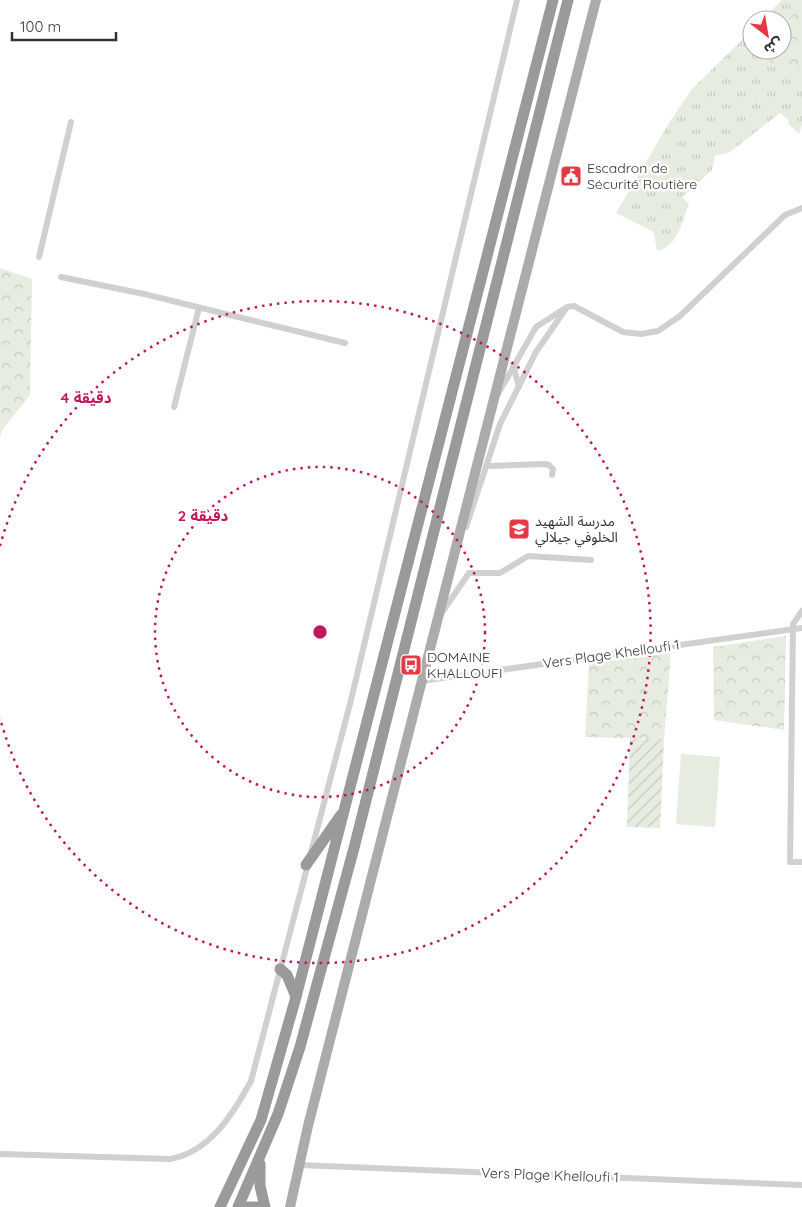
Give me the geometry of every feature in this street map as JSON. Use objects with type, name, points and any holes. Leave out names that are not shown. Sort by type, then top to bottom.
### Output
[{"type":"highway","points":[[220,1207],[261,1120],[296,997],[347,806],[553,0]]},
{"type":"highway","points":[[238,1207],[278,1114],[300,1047],[354,848],[568,0]]},
{"type":"highway","points":[[306,865],[347,806]]},
{"type":"highway","points":[[280,969],[287,975],[296,997]]},
{"type":"highway","points":[[260,1159],[260,1186],[265,1207]]},
{"type":"highway","points":[[244,1207],[257,1207]]},
{"type":"main road","points":[[290,1207],[489,412],[596,0]]},
{"type":"street","points":[[0,1154],[170,1159],[186,1156],[218,1132],[235,1110],[251,1081],[306,865],[351,700],[517,0]]},
{"type":"street","points":[[39,257],[71,122]]},
{"type":"street","points":[[489,412],[536,327],[566,307],[574,306],[631,334],[658,331],[680,316],[785,215],[802,208]]},
{"type":"street","points":[[60,277],[345,343]]},
{"type":"street","points":[[450,568],[488,466],[500,424],[536,352],[566,307]]},
{"type":"street","points":[[174,407],[199,308]]},
{"type":"street","points":[[514,365],[519,387]]},
{"type":"street","points":[[488,466],[549,464],[553,469],[552,475]]},
{"type":"street","points":[[436,622],[468,573],[500,573],[528,556],[591,560]]},
{"type":"street","points":[[802,611],[794,619],[793,628],[790,862],[802,862]]},
{"type":"street","name":"Vers Plage Khelloufi 1","points":[[421,681],[802,628]]},
{"type":"street","name":"Vers Plage Khelloufi 1","points":[[299,1165],[802,1185]]},
{"type":"green space","points":[[782,0],[802,0],[802,12],[795,13],[792,16],[792,10],[772,10]]},
{"type":"green space","points":[[802,12],[802,72],[787,64],[771,63],[770,60],[792,60],[792,16],[795,13]]},
{"type":"green space","points":[[742,40],[742,60],[780,60],[802,72],[802,125],[799,134],[788,124],[789,120],[780,113],[730,152],[715,156],[712,170],[682,197],[689,204],[675,239],[664,249],[657,251],[654,232],[616,213],[669,123],[692,89]]},
{"type":"green space","points":[[0,268],[32,279],[30,395],[2,430],[0,438]]},
{"type":"green space","points":[[786,636],[784,730],[714,720],[713,647]]},
{"type":"green space","points":[[671,653],[664,739],[585,737],[589,664]]},
{"type":"green space","points":[[630,738],[664,739],[660,828],[627,827]]},
{"type":"green space","points":[[681,754],[720,757],[715,827],[676,824]]},
{"type":"place","name":"Escadron de Sécurité Routière","points":[[571,176]]},
{"type":"place","name":"مدرسة الشهيد الخلوفي جيلالي","points":[[519,529]]},
{"type":"place","name":"DOMAINE KHALLOUFI","points":[[411,665]]}]
